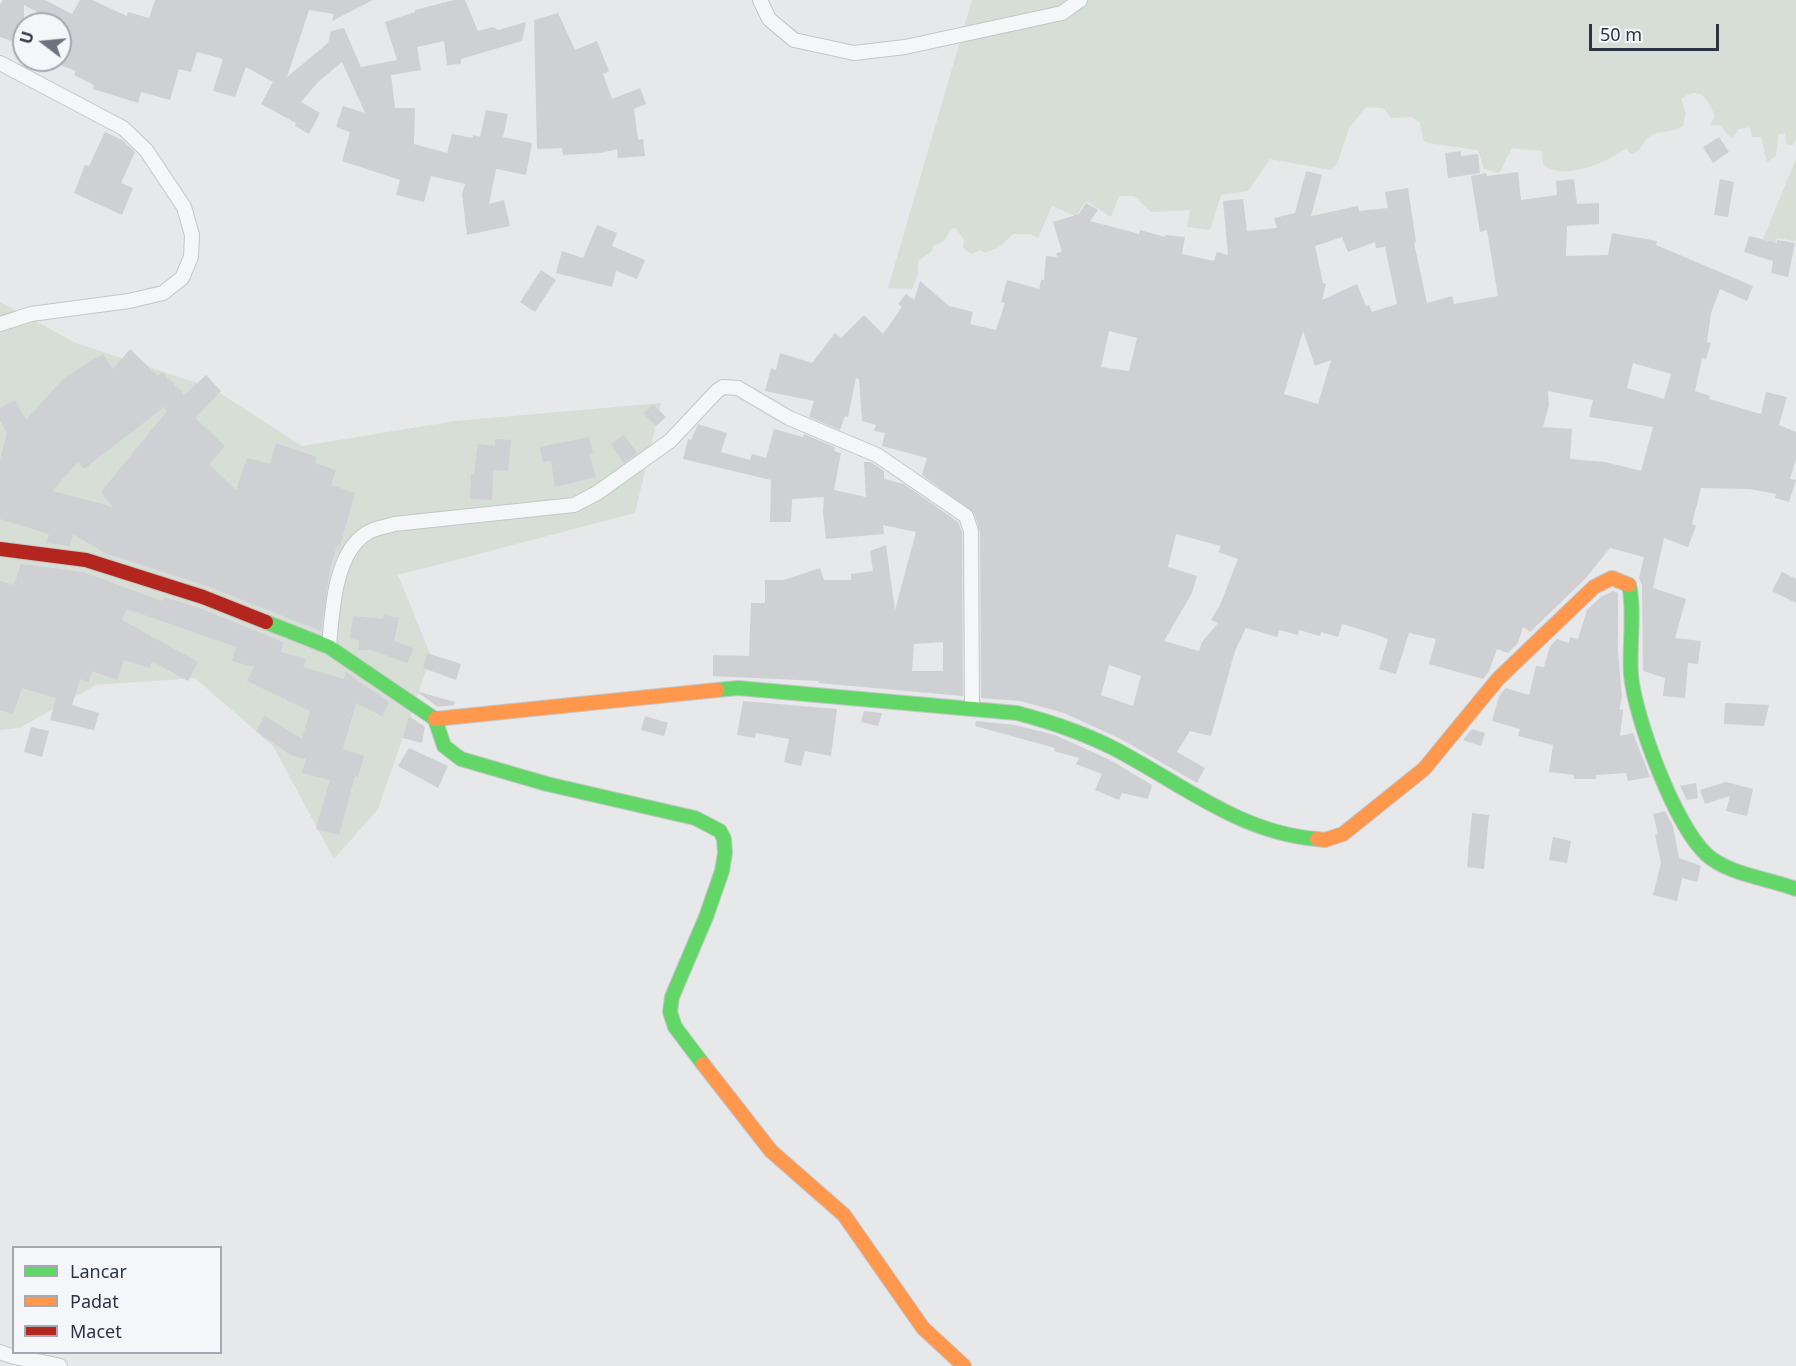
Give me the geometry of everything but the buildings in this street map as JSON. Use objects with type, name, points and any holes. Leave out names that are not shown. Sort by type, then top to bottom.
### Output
[{"type":"street","points":[[760,0],[769,19],[794,40],[854,53],[905,47],[1062,13],[1080,0]]},
{"type":"street","points":[[0,63],[123,128],[146,150],[184,207],[192,235],[191,257],[182,278],[163,293],[129,301],[31,314],[0,324]]},
{"type":"street","points":[[329,647],[334,596],[341,570],[352,549],[366,533],[394,524],[574,505],[597,493],[670,441],[717,391],[730,386],[738,388],[789,418],[877,455],[966,516],[971,531],[972,708]]},
{"type":"street","points":[[0,549],[86,560],[203,597],[329,647],[435,720],[444,746],[450,753],[461,759],[547,784],[695,818],[718,829],[724,838],[725,849],[718,884],[672,997],[670,1012],[675,1027],[771,1150],[844,1215],[923,1328],[964,1366]]},
{"type":"street","points":[[435,720],[738,688],[1017,713],[1059,724],[1115,749],[1213,806],[1258,827],[1287,837],[1325,840],[1343,834],[1424,769],[1498,679],[1594,587],[1612,578],[1630,585],[1633,693],[1643,725],[1686,827],[1697,844],[1722,865],[1796,889]]},
{"type":"street","points":[[0,1352],[24,1361],[38,1361],[60,1366]]},
{"type":"shaded area","points":[[972,0],[1796,0],[1796,139],[1793,145],[1786,144],[1785,133],[1778,135],[1776,156],[1767,162],[1761,137],[1752,137],[1750,127],[1739,129],[1733,138],[1720,125],[1710,125],[1715,116],[1710,104],[1703,96],[1694,93],[1681,99],[1686,114],[1683,126],[1654,134],[1639,151],[1631,154],[1626,148],[1597,164],[1573,171],[1562,171],[1551,169],[1543,164],[1542,151],[1512,148],[1499,173],[1484,169],[1478,150],[1428,143],[1423,140],[1420,122],[1411,117],[1391,118],[1383,108],[1366,107],[1349,128],[1337,164],[1331,170],[1270,159],[1248,191],[1221,195],[1210,230],[1187,227],[1190,210],[1151,212],[1134,196],[1119,196],[1111,217],[1086,201],[1076,216],[1052,206],[1038,238],[1030,234],[1013,234],[998,248],[984,253],[981,250],[971,254],[963,248],[964,240],[956,228],[951,229],[944,241],[933,246],[932,251],[918,261],[918,274],[912,289],[888,288]]},
{"type":"shaded area","points":[[1796,159],[1796,243],[1777,238],[1775,243],[1763,239]]},
{"type":"shaded area","points":[[0,302],[76,343],[212,388],[302,446],[455,421],[661,403],[635,513],[398,575],[431,656],[378,809],[334,859],[273,746],[195,678],[96,685],[19,728],[0,730]]},
{"type":"traffic: fast","points":[[1629,585],[1632,606],[1631,675],[1634,694],[1658,770],[1682,821],[1695,841],[1716,862],[1738,872],[1796,889]]},
{"type":"traffic: fast","points":[[266,622],[329,647],[435,719],[444,746],[461,759],[547,784],[695,818],[720,831],[724,839],[725,853],[722,871],[706,917],[672,997],[670,1012],[675,1027],[703,1064]]},
{"type":"traffic: fast","points":[[717,690],[738,688],[1017,713],[1067,728],[1103,743],[1237,817],[1289,835],[1317,839]]},
{"type":"traffic: slow","points":[[1317,839],[1325,840],[1343,834],[1424,769],[1498,679],[1594,587],[1612,578],[1629,585]]},
{"type":"traffic: slow","points":[[435,719],[717,690]]},
{"type":"traffic: slow","points":[[703,1064],[771,1151],[844,1215],[923,1328],[964,1366]]},
{"type":"traffic: jam","points":[[0,549],[86,560],[203,597],[266,622]]}]
